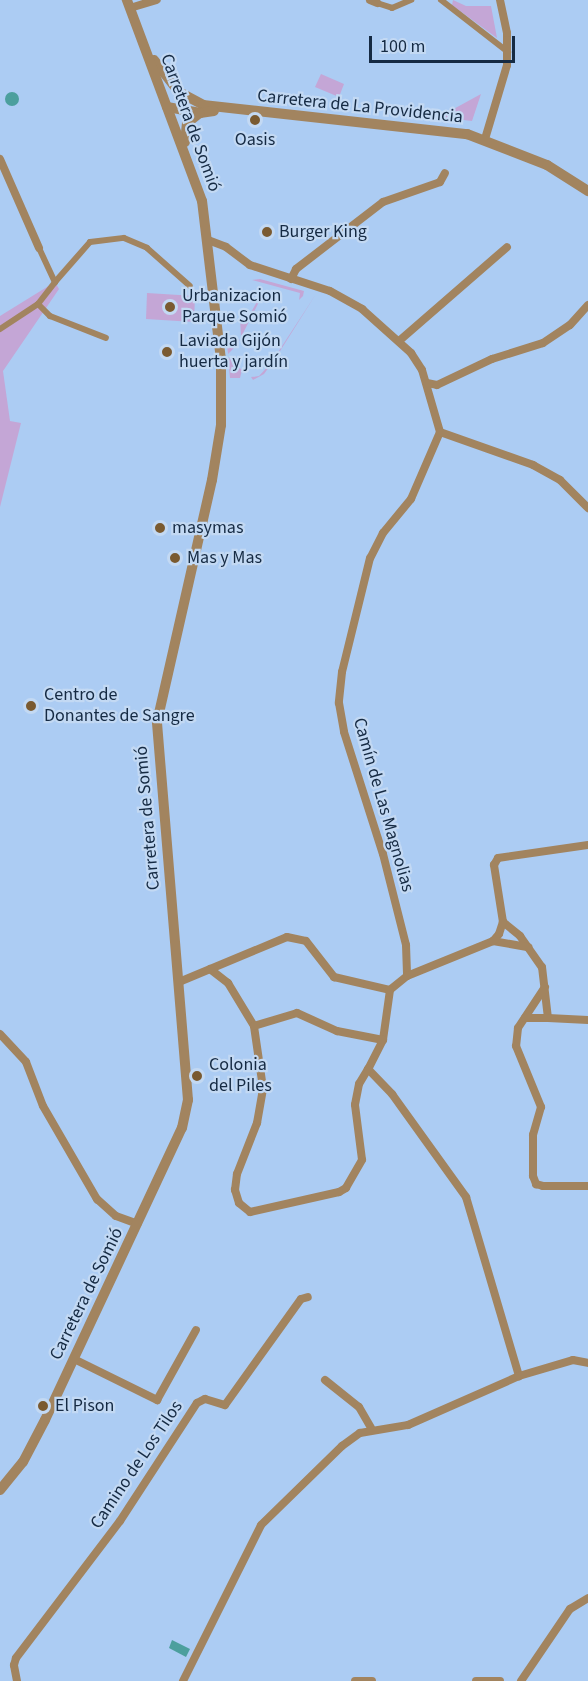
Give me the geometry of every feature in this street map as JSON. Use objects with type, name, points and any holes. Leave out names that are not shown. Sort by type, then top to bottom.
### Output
[{"type":"street","points":[[129,4],[157,0]]},
{"type":"street","points":[[374,1],[392,8],[411,0]]},
{"type":"street","points":[[441,0],[508,52]]},
{"type":"street","points":[[485,139],[504,78],[508,52],[500,0]]},
{"type":"street","name":"Carretera de Somió","points":[[0,1490],[23,1462],[74,1359],[182,1128],[188,1100],[157,722],[220,425],[221,360],[202,201],[129,4]]},
{"type":"street","name":"Carretera de La Providencia","points":[[144,45],[179,92],[202,109]]},
{"type":"street","name":"Carretera de La Providencia","points":[[166,106],[436,128],[485,139],[547,165],[588,190]]},
{"type":"street","points":[[185,151],[187,123],[202,109]]},
{"type":"street","points":[[0,159],[55,282]]},
{"type":"street","points":[[291,279],[296,269],[383,202],[440,182],[445,173]]},
{"type":"street","points":[[0,329],[38,304],[90,242],[124,238],[147,248],[190,286]]},
{"type":"street","points":[[208,240],[226,247],[250,265],[330,291],[362,309],[411,352],[427,383],[426,392],[440,432],[533,465],[560,480],[588,508]]},
{"type":"street","points":[[399,341],[507,246]]},
{"type":"street","points":[[38,304],[50,316],[106,338]]},
{"type":"street","points":[[427,383],[437,385],[492,359],[543,343],[570,325],[588,305]]},
{"type":"street","name":"Camín de Las Magnolias","points":[[407,976],[406,945],[383,854],[344,732],[339,702],[342,672],[370,558],[383,533],[411,499],[440,432]]},
{"type":"street","points":[[493,942],[503,922],[494,865],[498,858],[588,845]]},
{"type":"street","points":[[503,922],[528,947],[542,967],[548,1018]]},
{"type":"street","points":[[179,982],[287,937],[298,937],[334,977],[390,990]]},
{"type":"street","points":[[210,969],[228,983],[254,1026],[263,1088],[257,1123],[235,1190],[239,1203],[250,1212],[339,1192],[352,1180],[362,1152],[355,1105],[358,1084],[383,1040],[390,990],[407,976],[493,942],[528,947]]},
{"type":"street","points":[[545,987],[518,1029],[516,1046],[541,1107],[533,1135],[532,1176],[536,1184],[543,1186],[588,1186]]},
{"type":"street","points":[[254,1026],[297,1013],[337,1031],[383,1040]]},
{"type":"street","points":[[525,1018],[588,1020]]},
{"type":"street","points":[[0,1034],[27,1062],[43,1106],[97,1199],[116,1216],[138,1224]]},
{"type":"street","points":[[368,1069],[392,1094],[466,1197],[519,1376]]},
{"type":"street","name":"Camino de Los Tilos","points":[[17,1681],[14,1665],[16,1658],[120,1521],[197,1403],[205,1399],[225,1405],[301,1299],[308,1297]]},
{"type":"street","points":[[74,1359],[157,1400],[196,1330]]},
{"type":"street","points":[[183,1681],[261,1525],[342,1446],[371,1428],[408,1425],[519,1376],[573,1360],[588,1363]]},
{"type":"street","points":[[325,1380],[359,1407],[371,1428]]},
{"type":"street","points":[[520,1681],[570,1609],[588,1598]]},
{"type":"street","points":[[355,1681],[372,1681]]},
{"type":"street","points":[[476,1681],[500,1681]]},
{"type":"shaded area","points":[[453,0],[466,6],[491,6],[497,38],[452,5]]},
{"type":"shaded area","points":[[321,74],[344,84],[339,97],[315,87]]},
{"type":"shaded area","points":[[12,92],[17,94],[19,99],[17,104],[12,106],[7,104],[5,99],[7,94]]},
{"type":"shaded area","points":[[481,94],[472,121],[439,117]]},
{"type":"shaded area","points":[[260,279],[304,291],[303,296],[299,300],[300,293],[252,280]]},
{"type":"shaded area","points":[[55,282],[59,289],[3,371],[10,421],[21,423],[0,507],[0,316]]},
{"type":"shaded area","name":"Urbanizacion Parque Somió","points":[[147,293],[195,296],[194,322],[146,319]]},
{"type":"shaded area","points":[[316,294],[275,359],[264,374],[253,380],[251,377],[259,376],[271,363]]},
{"type":"shaded area","points":[[254,296],[260,300],[237,345],[228,354],[227,345],[237,344],[241,337],[240,317],[246,321],[258,300]]},
{"type":"shaded area","points":[[228,357],[242,370],[240,378],[230,378]]},
{"type":"shaded area","points":[[172,1640],[190,1649],[186,1657],[169,1648]]},
{"type":"place","name":"Oasis","points":[[255,120]]},
{"type":"place","name":"Burger King","points":[[267,232]]},
{"type":"place","name":"Urbanizacion Parque Somió","points":[[170,307]]},
{"type":"place","name":"Laviada Gijón huerta y jardín","points":[[167,352]]},
{"type":"place","name":"masymas","points":[[160,528]]},
{"type":"place","name":"Mas y Mas","points":[[175,558]]},
{"type":"place","name":"Centro de Donantes de Sangre","points":[[31,706]]},
{"type":"place","name":"Colonia del Piles","points":[[197,1076]]},
{"type":"place","name":"El Pison","points":[[43,1406]]}]
